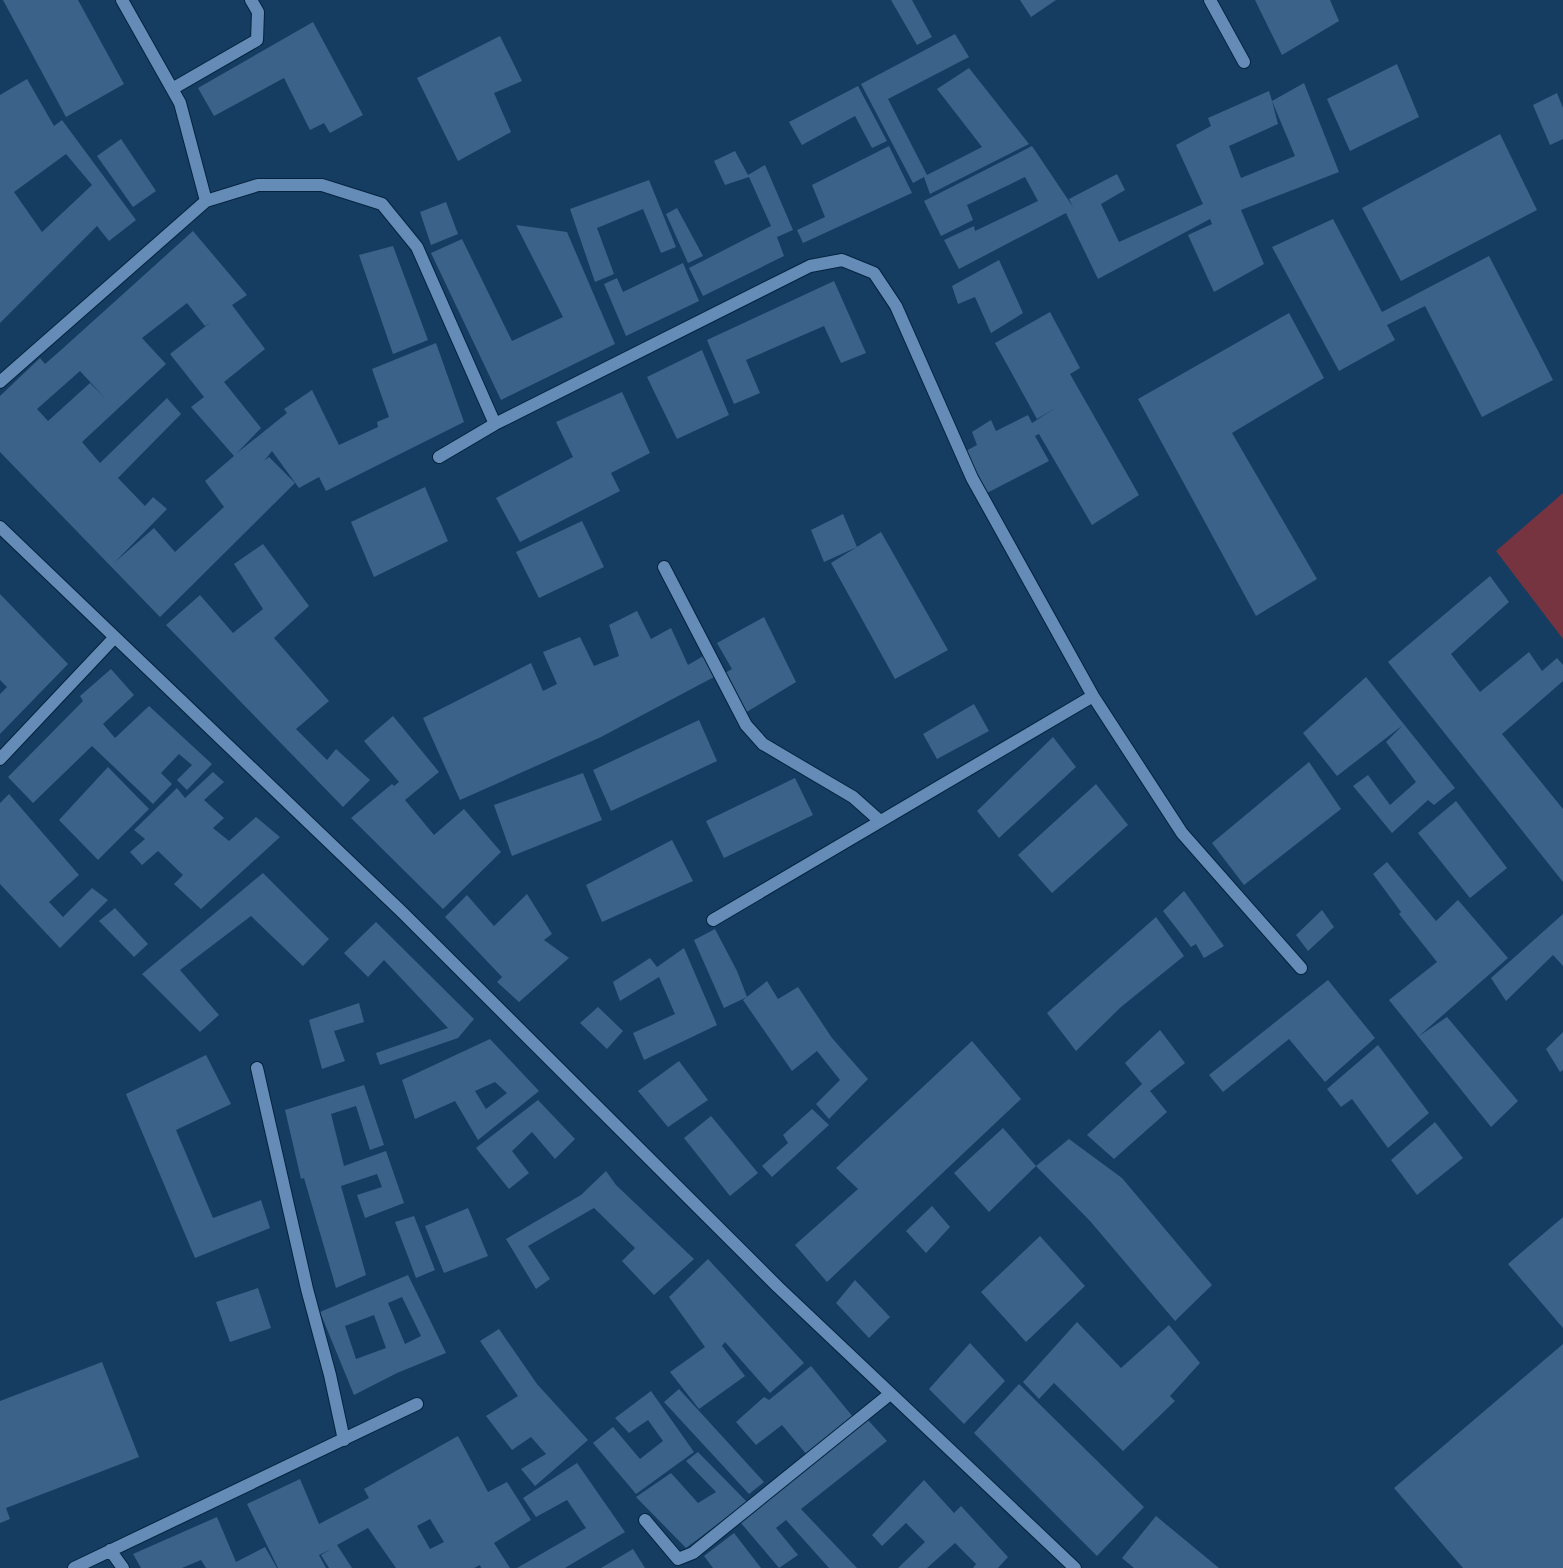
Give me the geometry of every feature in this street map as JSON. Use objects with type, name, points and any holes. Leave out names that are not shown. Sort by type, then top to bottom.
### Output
[{"type":"street","points":[[122,0],[180,103],[206,201]]},
{"type":"street","points":[[172,89],[256,40],[258,12],[252,0]]},
{"type":"street","points":[[1210,0],[1244,62]]},
{"type":"street","points":[[0,382],[206,201],[258,186],[322,185],[382,204],[417,248],[495,424]]},
{"type":"street","points":[[439,457],[495,424],[810,266],[842,260],[874,273],[896,306],[972,478],[1093,696],[1182,833],[1301,968]]},
{"type":"street","points":[[0,527],[403,913],[778,1287],[1075,1568]]},
{"type":"street","points":[[664,566],[746,725],[763,744],[853,796],[880,822]]},
{"type":"street","points":[[0,759],[115,637]]},
{"type":"street","points":[[714,920],[1093,696]]},
{"type":"street","points":[[257,1068],[306,1289],[330,1375],[344,1440]]},
{"type":"street","points":[[645,1520],[678,1559],[693,1553],[890,1394]]},
{"type":"street","points":[[74,1568],[417,1404]]},
{"type":"street","points":[[110,1550],[123,1568]]},
{"type":"shaded area","points":[[1563,493],[1563,639],[1496,551]]},
{"type":"building","points":[[3,0],[78,0],[124,84],[66,117]]},
{"type":"building","points":[[891,0],[912,0],[932,37],[917,45]]},
{"type":"building","points":[[1020,0],[1056,0],[1031,17]]},
{"type":"building","points":[[1255,0],[1330,0],[1339,21],[1282,55]]},
{"type":"building","points":[[313,22],[363,115],[330,133],[324,123],[310,130],[284,78],[214,116],[198,88]]},
{"type":"building","points":[[955,34],[969,57],[888,99],[927,175],[982,147],[937,89],[969,68],[1029,144],[930,194],[924,177],[913,183],[861,84]]},
{"type":"building","points":[[500,36],[522,81],[494,93],[511,132],[458,161],[417,78]]},
{"type":"building","points":[[1397,64],[1419,117],[1350,151],[1327,99]]},
{"type":"building","points":[[27,79],[54,126],[62,120],[136,220],[109,241],[97,226],[0,323],[0,95]],"holes":[[[66,154],[92,185],[42,232],[14,192]]]},
{"type":"building","points":[[1304,83],[1339,172],[1241,210],[1264,264],[1214,292],[1188,235],[1212,224],[1210,219],[1098,279],[1066,213],[959,269],[944,240],[974,226],[975,231],[1038,201],[1025,177],[967,205],[973,220],[941,236],[924,201],[1032,146],[1073,207],[1069,199],[1117,174],[1125,190],[1101,204],[1119,242],[1203,204],[1176,145],[1211,126],[1208,118],[1269,91],[1272,101]],"holes":[[[1272,101],[1295,156],[1241,178],[1229,146],[1278,124]]]},
{"type":"building","points":[[858,86],[887,141],[872,148],[855,116],[802,145],[789,122]]},
{"type":"building","points":[[1557,93],[1563,108],[1563,139],[1550,145],[1533,105]]},
{"type":"building","points":[[1500,134],[1537,210],[1401,281],[1362,208]]},
{"type":"building","points":[[121,139],[156,191],[133,207],[97,156]]},
{"type":"building","points":[[889,146],[912,193],[803,243],[797,230],[825,217],[812,185]]},
{"type":"building","points":[[735,151],[748,175],[765,165],[793,230],[777,237],[784,256],[703,296],[689,268],[771,226],[749,177],[725,185],[714,161]]},
{"type":"building","points":[[649,180],[676,247],[661,253],[643,209],[597,228],[614,274],[595,282],[570,209]]},
{"type":"building","points":[[446,202],[458,234],[431,245],[420,212]]},
{"type":"building","points":[[677,208],[703,256],[688,263],[666,214]]},
{"type":"building","points":[[1333,219],[1382,312],[1489,256],[1553,380],[1482,417],[1425,306],[1387,325],[1395,340],[1339,371],[1272,247]]},
{"type":"building","points":[[516,225],[567,232],[615,344],[501,400],[431,253],[462,239],[512,341],[563,317]]},
{"type":"building","points":[[193,231],[247,295],[232,305],[265,349],[224,382],[261,428],[237,453],[287,413],[284,409],[312,390],[339,445],[378,427],[377,422],[389,417],[372,369],[436,343],[464,422],[326,491],[319,477],[299,488],[272,451],[264,461],[269,457],[295,483],[160,617],[0,452],[0,396],[40,358],[45,364]],"holes":[[[187,303],[205,326],[211,322],[170,354],[204,397],[191,407],[234,456],[205,481],[224,507],[175,552],[154,528],[115,562],[167,509],[153,497],[145,506],[118,478],[181,414],[167,398],[100,463],[82,442],[166,364],[142,338]],[[80,371],[104,397],[90,383],[48,421],[37,409]]]},
{"type":"building","points":[[393,246],[428,340],[393,354],[359,255]]},
{"type":"building","points":[[999,260],[1023,313],[991,333],[975,297],[958,304],[952,286]]},
{"type":"building","points":[[683,263],[699,301],[626,336],[604,284],[617,278],[623,292]]},
{"type":"building","points":[[834,281],[866,353],[841,363],[824,326],[746,360],[760,393],[734,404],[707,340]]},
{"type":"building","points":[[1050,312],[1080,368],[1070,374],[1139,495],[1092,525],[1039,434],[1035,436],[1049,461],[985,494],[964,452],[977,445],[972,432],[991,420],[996,431],[1028,415],[1032,423],[1057,407],[1037,419],[995,343]]},
{"type":"building","points":[[1289,313],[1324,378],[1232,433],[1317,579],[1256,616],[1138,399]]},
{"type":"building","points":[[702,350],[729,415],[677,439],[647,377]]},
{"type":"building","points":[[622,392],[650,453],[611,473],[620,491],[520,542],[496,498],[573,457],[556,422]]},
{"type":"building","points":[[425,487],[448,541],[374,577],[351,522]]},
{"type":"building","points":[[843,514],[857,547],[824,562],[811,530]]},
{"type":"building","points":[[582,521],[604,567],[539,598],[516,552]]},
{"type":"building","points":[[881,532],[948,650],[895,679],[831,563]]},
{"type":"building","points":[[263,544],[309,606],[274,638],[329,701],[296,729],[327,760],[336,749],[370,780],[343,807],[166,625],[200,595],[233,633],[263,609],[234,564]]},
{"type":"building","points":[[1490,576],[1509,602],[1451,654],[1480,692],[1529,652],[1542,671],[1557,658],[1563,665],[1563,681],[1502,734],[1563,809],[1563,882],[1388,662]]},
{"type":"building","points":[[0,594],[68,664],[0,734],[0,694],[7,687],[0,680]]},
{"type":"building","points":[[637,611],[651,639],[671,628],[688,665],[705,655],[714,677],[601,737],[460,800],[423,718],[531,663],[543,691],[557,684],[543,652],[580,637],[594,666],[619,656],[609,625]]},
{"type":"building","points":[[764,617],[796,682],[745,713],[725,673],[732,669],[717,643]]},
{"type":"building","points":[[111,669],[134,695],[103,724],[115,738],[149,706],[212,764],[187,790],[177,780],[192,765],[179,754],[161,773],[172,784],[153,804],[92,746],[33,803],[8,777],[83,701],[80,696]]},
{"type":"building","points":[[1366,677],[1455,788],[1434,805],[1428,800],[1392,833],[1353,786],[1368,775],[1390,805],[1416,782],[1386,742],[1403,725],[1337,776],[1303,733]]},
{"type":"building","points":[[974,704],[989,731],[937,759],[923,734]]},
{"type":"building","points":[[393,716],[439,772],[405,800],[434,835],[464,809],[501,852],[443,909],[351,818],[392,784],[394,786],[399,782],[364,741]]},
{"type":"building","points":[[699,720],[717,761],[611,811],[593,770]]},
{"type":"building","points":[[1053,737],[1076,767],[999,838],[977,811]]},
{"type":"building","points":[[1309,762],[1341,809],[1244,885],[1212,843]]},
{"type":"building","points":[[108,767],[149,809],[98,860],[59,820]]},
{"type":"building","points":[[213,772],[224,782],[204,800],[224,818],[213,828],[229,841],[256,817],[280,837],[201,909],[174,884],[183,875],[158,851],[142,865],[130,852],[145,839],[134,830],[177,788],[185,798]]},
{"type":"building","points":[[583,773],[602,820],[512,856],[494,805]]},
{"type":"building","points":[[795,778],[813,815],[724,858],[706,821]]},
{"type":"building","points":[[1096,784],[1128,825],[1052,893],[1018,855]]},
{"type":"building","points":[[9,794],[79,875],[49,902],[63,917],[92,888],[108,900],[60,948],[0,884],[0,803]]},
{"type":"building","points":[[1456,801],[1507,868],[1470,898],[1418,833]]},
{"type":"building","points":[[672,840],[693,881],[602,922],[586,885]]},
{"type":"building","points":[[1387,862],[1436,921],[1458,900],[1508,958],[1419,1036],[1447,1017],[1518,1101],[1491,1127],[1389,1000],[1437,962],[1399,914],[1401,912],[1373,874]]},
{"type":"building","points":[[263,873],[329,939],[303,966],[251,916],[180,970],[219,1015],[200,1032],[142,974]]},
{"type":"building","points":[[1184,891],[1224,946],[1204,958],[1196,944],[1191,947],[1163,911]]},
{"type":"building","points":[[527,894],[552,934],[544,940],[569,958],[519,1002],[497,982],[502,977],[445,917],[467,895],[494,926]]},
{"type":"building","points":[[115,908],[148,944],[134,957],[99,921]]},
{"type":"building","points":[[1322,910],[1334,927],[1308,951],[1296,935]]},
{"type":"building","points":[[1563,914],[1563,966],[1553,955],[1506,1001],[1491,978]]},
{"type":"building","points":[[1156,917],[1184,956],[1121,1007],[1076,1051],[1047,1013]]},
{"type":"building","points":[[376,922],[474,1019],[458,1038],[380,1065],[376,1053],[448,1028],[384,960],[368,977],[344,953]]},
{"type":"building","points":[[715,929],[737,971],[747,997],[724,1008],[694,940]]},
{"type":"building","points":[[684,948],[717,1025],[644,1060],[633,1033],[675,1014],[659,977],[620,1001],[613,982],[650,958],[657,967]]},
{"type":"building","points":[[1328,980],[1375,1038],[1325,1082],[1289,1039],[1223,1092],[1209,1075]]},
{"type":"building","points":[[767,981],[778,999],[798,987],[832,1038],[868,1079],[829,1119],[816,1104],[840,1080],[817,1051],[792,1071],[743,1000]]},
{"type":"building","points":[[359,1003],[364,1022],[334,1031],[345,1061],[322,1069],[309,1020]]},
{"type":"building","points":[[598,1007],[623,1031],[607,1049],[580,1023]]},
{"type":"building","points":[[1160,1030],[1185,1063],[1150,1091],[1167,1112],[1114,1159],[1087,1135],[1142,1084],[1125,1063]]},
{"type":"building","points":[[1563,1032],[1563,1070],[1560,1072],[1546,1049]]},
{"type":"building","points":[[490,1039],[539,1091],[478,1140],[455,1101],[415,1119],[402,1080]],"holes":[[[495,1082],[507,1093],[486,1109],[475,1091]]]},
{"type":"building","points":[[972,1041],[1021,1099],[827,1282],[795,1245],[858,1189],[836,1168]]},
{"type":"building","points":[[1378,1045],[1429,1113],[1388,1148],[1352,1099],[1341,1107],[1327,1089]]},
{"type":"building","points":[[206,1055],[231,1104],[176,1130],[213,1218],[261,1200],[270,1228],[195,1258],[126,1094]]},
{"type":"building","points":[[679,1061],[708,1100],[668,1127],[638,1091]]},
{"type":"building","points":[[364,1085],[384,1145],[370,1150],[356,1106],[331,1114],[344,1166],[386,1151],[404,1203],[365,1218],[357,1195],[382,1187],[377,1174],[341,1186],[366,1275],[336,1288],[304,1178],[301,1179],[285,1110]]},
{"type":"building","points":[[538,1100],[575,1139],[555,1159],[532,1132],[512,1151],[529,1173],[509,1189],[476,1148]]},
{"type":"building","points":[[812,1109],[829,1125],[772,1177],[762,1166],[788,1143],[783,1135]]},
{"type":"building","points":[[711,1116],[758,1173],[730,1196],[684,1138]]},
{"type":"building","points":[[1435,1122],[1463,1158],[1417,1195],[1391,1160]]},
{"type":"building","points":[[1003,1128],[1036,1166],[989,1212],[954,1173]]},
{"type":"building","points":[[1069,1139],[1122,1178],[1212,1285],[1175,1321],[1090,1221],[1036,1166]]},
{"type":"building","points":[[606,1171],[616,1185],[694,1259],[654,1295],[622,1261],[635,1248],[594,1208],[528,1246],[550,1279],[536,1289],[506,1239],[581,1195]]},
{"type":"building","points":[[932,1206],[950,1227],[926,1253],[906,1231]]},
{"type":"building","points":[[468,1208],[488,1256],[444,1273],[425,1226]]},
{"type":"building","points":[[414,1216],[435,1270],[416,1278],[395,1222]]},
{"type":"building","points":[[1563,1217],[1563,1328],[1508,1264]]},
{"type":"building","points":[[1040,1236],[1085,1286],[1026,1342],[981,1292]]},
{"type":"building","points":[[708,1259],[804,1363],[770,1393],[725,1342],[722,1346],[745,1376],[699,1409],[670,1372],[705,1347],[669,1297]]},
{"type":"building","points":[[408,1275],[446,1353],[397,1373],[354,1395],[320,1312]],"holes":[[[402,1297],[421,1336],[405,1344],[388,1303]],[[374,1315],[386,1348],[356,1359],[345,1326]]]},
{"type":"building","points":[[855,1280],[890,1317],[869,1338],[836,1303]]},
{"type":"building","points":[[258,1288],[271,1328],[230,1342],[216,1302]]},
{"type":"building","points":[[1077,1322],[1121,1368],[1169,1325],[1200,1363],[1170,1396],[1175,1401],[1123,1451],[1054,1383],[1039,1399],[1023,1382]]},
{"type":"building","points":[[499,1329],[537,1384],[588,1440],[535,1486],[521,1469],[546,1454],[531,1437],[512,1450],[486,1416],[518,1396],[480,1341]]},
{"type":"building","points":[[970,1343],[1005,1381],[964,1424],[929,1389]]},
{"type":"building","points":[[1563,1344],[1563,1568],[1463,1568],[1394,1488]]},
{"type":"building","points":[[102,1362],[139,1457],[6,1508],[10,1519],[0,1523],[0,1401]]},
{"type":"building","points":[[811,1366],[853,1417],[807,1455],[782,1425],[756,1445],[736,1422],[764,1397],[769,1400]]},
{"type":"building","points":[[1019,1384],[1144,1507],[1097,1556],[974,1433]]},
{"type":"building","points":[[679,1389],[764,1482],[749,1494],[664,1402]]},
{"type":"building","points":[[651,1391],[694,1452],[636,1494],[593,1443],[613,1427],[640,1459],[663,1441],[648,1420],[629,1433],[615,1418]]},
{"type":"building","points":[[868,1420],[887,1441],[801,1509],[857,1568],[829,1568],[786,1520],[776,1528],[798,1555],[779,1568],[741,1523]]},
{"type":"building","points":[[458,1436],[488,1492],[507,1482],[531,1520],[494,1543],[510,1568],[481,1568],[480,1565],[474,1568],[396,1568],[368,1528],[337,1545],[352,1568],[329,1568],[321,1555],[331,1549],[319,1555],[326,1568],[278,1568],[247,1504],[300,1479],[319,1524],[369,1498],[364,1489]],"holes":[[[430,1519],[444,1542],[430,1549],[417,1526]]]},
{"type":"building","points":[[698,1452],[747,1502],[686,1548],[636,1497],[671,1473],[698,1503],[716,1492],[686,1461]]},
{"type":"building","points":[[577,1463],[625,1532],[565,1568],[517,1568],[586,1528],[567,1500],[536,1517],[523,1498]]},
{"type":"building","points":[[924,1480],[954,1513],[961,1506],[1008,1557],[998,1568],[973,1568],[976,1564],[955,1543],[927,1568],[898,1568],[925,1542],[906,1523],[882,1546],[872,1535]]},
{"type":"building","points":[[1156,1516],[1219,1568],[1134,1568],[1122,1558]]},
{"type":"building","points":[[217,1517],[236,1562],[265,1547],[277,1568],[206,1568],[201,1560],[182,1568],[141,1568],[133,1554]]},
{"type":"building","points":[[734,1533],[761,1568],[713,1568],[704,1556]]},
{"type":"building","points":[[633,1549],[645,1568],[601,1568]]}]
